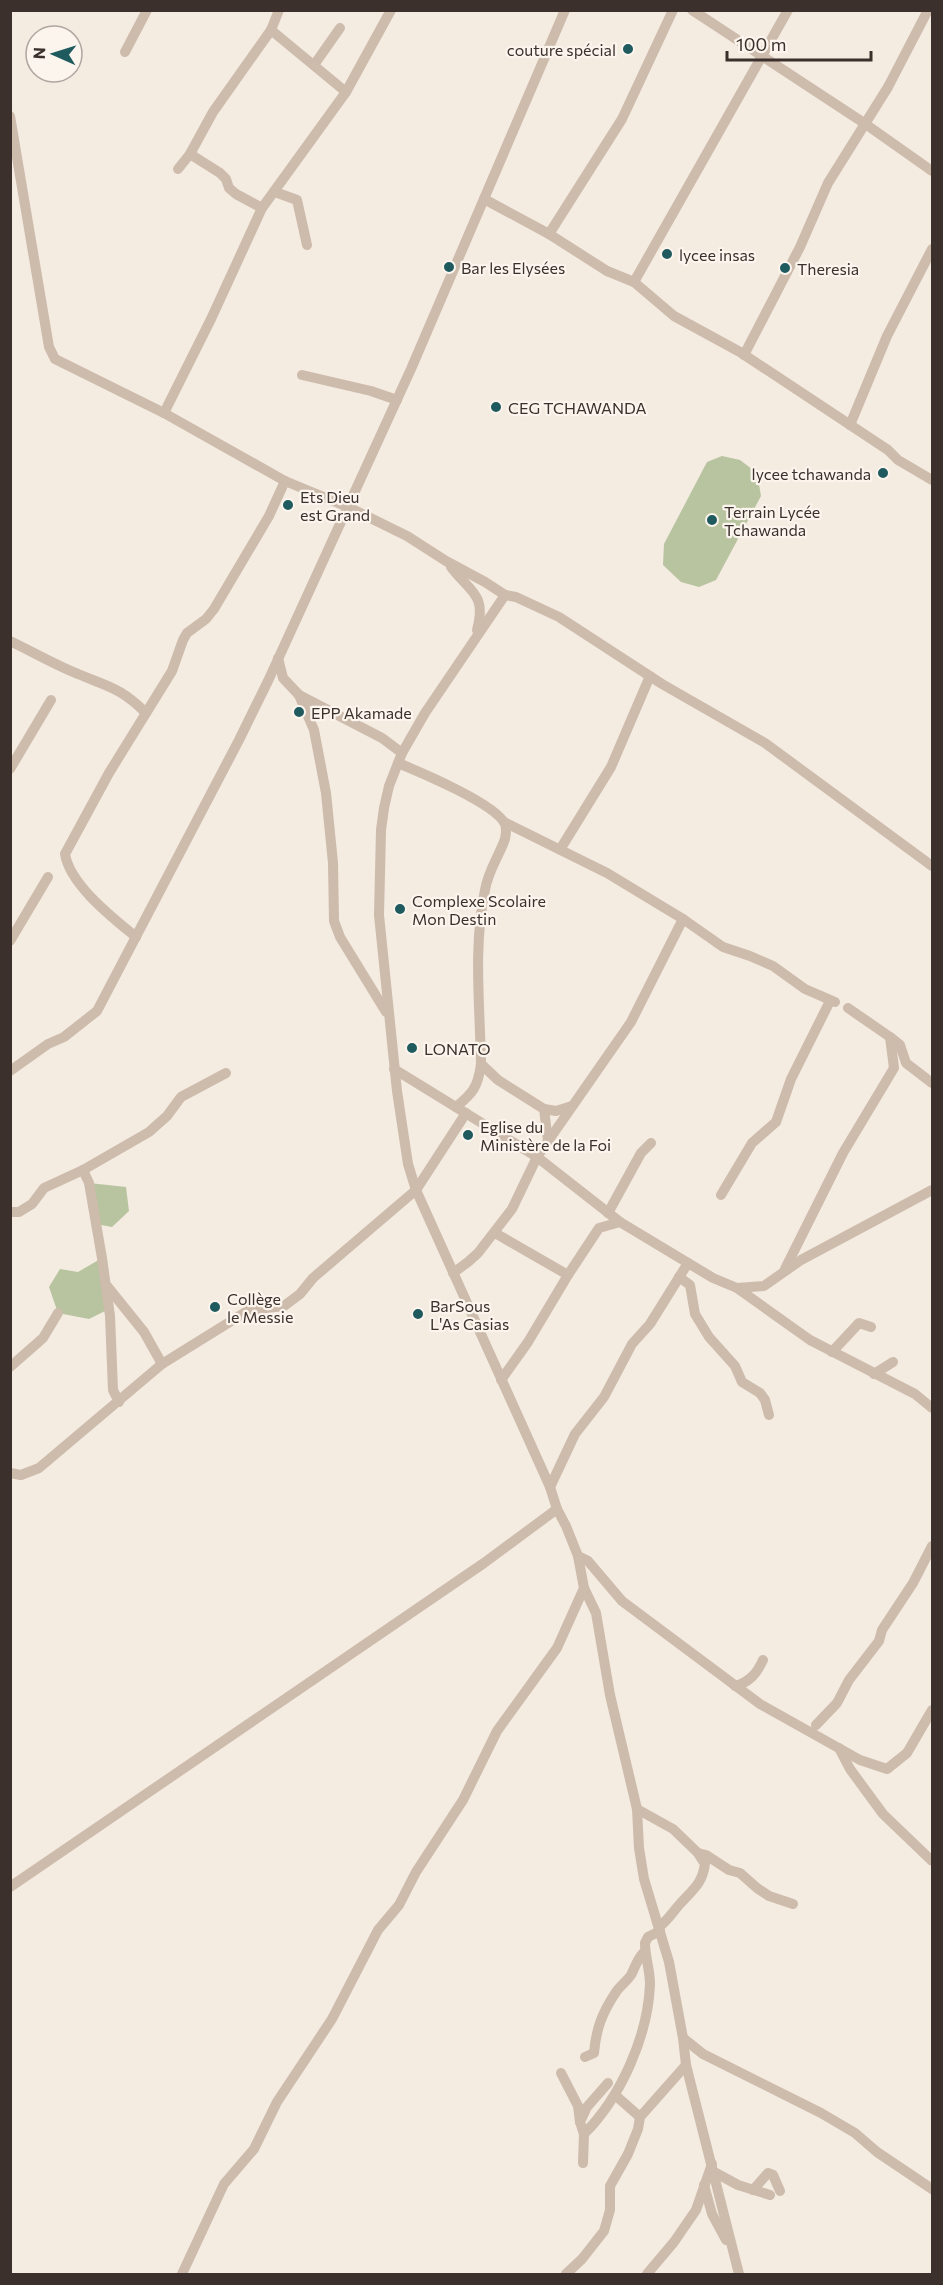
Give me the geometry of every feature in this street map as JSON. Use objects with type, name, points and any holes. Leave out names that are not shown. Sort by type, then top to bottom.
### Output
[{"type":"street","points":[[125,52],[147,10]]},
{"type":"street","points":[[178,169],[190,154],[213,112],[271,30],[279,10]]},
{"type":"street","points":[[164,413],[211,319],[262,207],[346,92],[391,10]]},
{"type":"street","points":[[10,1071],[48,1044],[64,1037],[97,1011],[136,937],[239,740],[348,507],[397,400],[565,10]]},
{"type":"street","points":[[549,234],[622,119],[673,10]]},
{"type":"street","points":[[692,10],[933,171]]},
{"type":"street","points":[[634,282],[788,10]]},
{"type":"street","points":[[744,355],[800,247],[828,183],[888,87],[928,10]]},
{"type":"street","points":[[314,65],[340,28]]},
{"type":"street","points":[[271,30],[346,92]]},
{"type":"street","points":[[10,116],[36,278],[51,353],[55,359],[164,413],[285,481],[348,507],[407,536],[505,595],[516,597],[559,618],[650,676],[765,743],[933,866]]},
{"type":"street","points":[[190,154],[220,173],[226,179],[228,188],[236,194],[262,207]]},
{"type":"street","points":[[275,192],[297,200],[307,245]]},
{"type":"street","points":[[484,199],[549,234],[607,271],[634,282],[674,316],[744,355],[888,450],[898,460],[933,480]]},
{"type":"street","points":[[850,425],[887,336],[933,249]]},
{"type":"street","points":[[302,375],[371,391],[397,400]]},
{"type":"street","points":[[136,937],[101,909],[69,869],[65,854],[104,783],[177,661],[187,633],[206,619],[214,609],[269,516],[285,481]]},
{"type":"street","points":[[446,561],[471,586],[479,601],[480,617],[473,642]]},
{"type":"street","points":[[505,595],[425,713],[400,758],[389,786],[381,831],[379,915],[396,1091],[408,1164],[416,1190],[550,1487],[578,1556],[584,1588],[596,1613],[610,1695],[637,1809],[639,1848],[644,1879],[671,1970],[686,2065],[739,2274]]},
{"type":"street","points":[[10,640],[78,674],[104,683],[124,694],[147,713]]},
{"type":"street","points":[[278,658],[283,678],[299,695],[382,738],[400,758],[480,803],[504,822],[561,848],[607,873],[723,947],[773,966],[805,989],[833,1002],[792,1079],[776,1122],[752,1143],[722,1195]]},
{"type":"street","points":[[561,848],[610,767],[650,676]]},
{"type":"street","points":[[299,695],[314,730],[326,792],[333,863],[334,921],[340,937],[388,1015]]},
{"type":"street","points":[[10,769],[51,700]]},
{"type":"street","points":[[10,1473],[21,1475],[39,1468],[162,1364],[249,1310],[284,1306],[300,1294],[321,1271],[416,1190],[479,1081],[481,1064],[478,946],[485,888],[506,839],[504,822]]},
{"type":"street","points":[[10,941],[48,877]]},
{"type":"street","points":[[453,1273],[468,1262],[495,1233],[512,1209],[537,1157],[631,1022],[683,920]]},
{"type":"street","points":[[848,1008],[900,1045],[906,1063],[933,1083]]},
{"type":"street","points":[[785,1269],[843,1154],[894,1068],[890,1037]]},
{"type":"street","points":[[481,1064],[498,1080],[544,1109],[556,1112],[572,1106]]},
{"type":"street","points":[[394,1069],[537,1157],[620,1222],[713,1278],[737,1288],[810,1340],[915,1394],[933,1408]]},
{"type":"street","points":[[10,1212],[19,1212],[32,1204],[44,1188],[83,1170],[149,1132],[167,1116],[181,1098],[226,1073]]},
{"type":"street","points":[[396,1091],[420,1085]]},
{"type":"street","points":[[544,1109],[549,1141]]},
{"type":"street","points":[[501,1380],[528,1342],[599,1228],[604,1210],[641,1153],[651,1143]]},
{"type":"street","points":[[83,1170],[89,1183],[106,1286],[110,1316],[113,1390],[119,1402]]},
{"type":"street","points":[[737,1288],[764,1286],[785,1269],[933,1190]]},
{"type":"street","points":[[599,1228],[620,1222]]},
{"type":"street","points":[[495,1233],[568,1275]]},
{"type":"street","points":[[550,1487],[575,1434],[604,1397],[632,1344],[650,1324],[688,1263]]},
{"type":"street","points":[[679,1277],[690,1285],[695,1314],[709,1337],[735,1366],[742,1382],[760,1393],[765,1400],[769,1415]]},
{"type":"street","points":[[106,1286],[144,1332],[162,1364]]},
{"type":"street","points":[[10,1367],[43,1338],[58,1313]]},
{"type":"street","points":[[832,1352],[859,1323],[871,1327]]},
{"type":"street","points":[[874,1374],[893,1362]]},
{"type":"street","points":[[10,1887],[484,1563],[557,1509]]},
{"type":"street","points":[[816,1725],[837,1703],[849,1680],[879,1641],[882,1630],[913,1583],[933,1546]]},
{"type":"street","points":[[578,1556],[588,1561],[622,1601],[735,1686],[760,1704],[860,1760],[887,1769],[907,1754],[933,1710]]},
{"type":"street","points":[[182,2274],[224,2184],[254,2149],[277,2102],[332,2019],[378,1930],[399,1905],[416,1872],[463,1800],[497,1731],[557,1648],[584,1588]]},
{"type":"street","points":[[735,1686],[745,1683],[758,1671],[763,1660]]},
{"type":"street","points":[[839,1748],[850,1769],[883,1814],[933,1861]]},
{"type":"street","points":[[584,2134],[601,2117],[615,2095],[642,2033],[650,1983],[645,1951],[648,1937],[668,1920],[693,1892],[704,1874],[705,1864],[698,1853],[673,1829],[637,1809]]},
{"type":"street","points":[[698,1853],[706,1855],[729,1870],[740,1873],[769,1896],[793,1904]]},
{"type":"street","points":[[585,2057],[594,2053],[596,2030],[602,2014],[616,1991],[629,1978],[638,1958],[645,1951]]},
{"type":"street","points":[[683,2038],[703,2054],[774,2094],[821,2113],[855,2133],[877,2152],[933,2189]]},
{"type":"street","points":[[566,2274],[582,2259],[604,2231],[610,2210],[610,2186],[628,2154],[640,2117],[686,2065]]},
{"type":"street","points":[[561,2073],[576,2102],[584,2134],[583,2163]]},
{"type":"street","points":[[580,2122],[587,2107],[608,2083]]},
{"type":"street","points":[[615,2095],[640,2117]]},
{"type":"street","points":[[647,2274],[674,2242],[696,2210],[704,2185],[713,2168]]},
{"type":"street","points":[[713,2168],[753,2190],[775,2193],[773,2175],[768,2174],[753,2190]]},
{"type":"street","points":[[704,2185],[712,2214],[734,2254]]},
{"type":"green space","name":"Terrain Lycée Tchawanda","points":[[722,456],[740,460],[757,473],[761,496],[716,580],[699,587],[681,582],[663,565],[664,544],[707,462]]},
{"type":"green space","points":[[89,1183],[126,1187],[129,1211],[112,1227],[96,1224]]},
{"type":"green space","points":[[102,1258],[109,1309],[89,1319],[58,1313],[49,1287],[60,1269],[78,1272]]},
{"type":"place","name":"couture spécial","points":[[628,49]]},
{"type":"place","name":"lycee insas","points":[[667,254]]},
{"type":"place","name":"Bar les Elysées","points":[[449,267]]},
{"type":"place","name":"Theresia","points":[[785,268]]},
{"type":"place","name":"CEG TCHAWANDA","points":[[496,407]]},
{"type":"place","name":"lycee tchawanda","points":[[883,473]]},
{"type":"place","name":"Ets Dieu est Grand","points":[[288,505]]},
{"type":"place","name":"Terrain Lycée Tchawanda","points":[[712,520]]},
{"type":"place","name":"EPP Akamade","points":[[299,712]]},
{"type":"place","name":"Complexe Scolaire Mon Destin","points":[[400,909]]},
{"type":"place","name":"LONATO","points":[[412,1048]]},
{"type":"place","name":"Eglise du Ministère de la Foi","points":[[468,1135]]},
{"type":"place","name":"Collège le Messie","points":[[215,1307]]},
{"type":"place","name":"BarSous L'As Casias","points":[[418,1314]]}]
